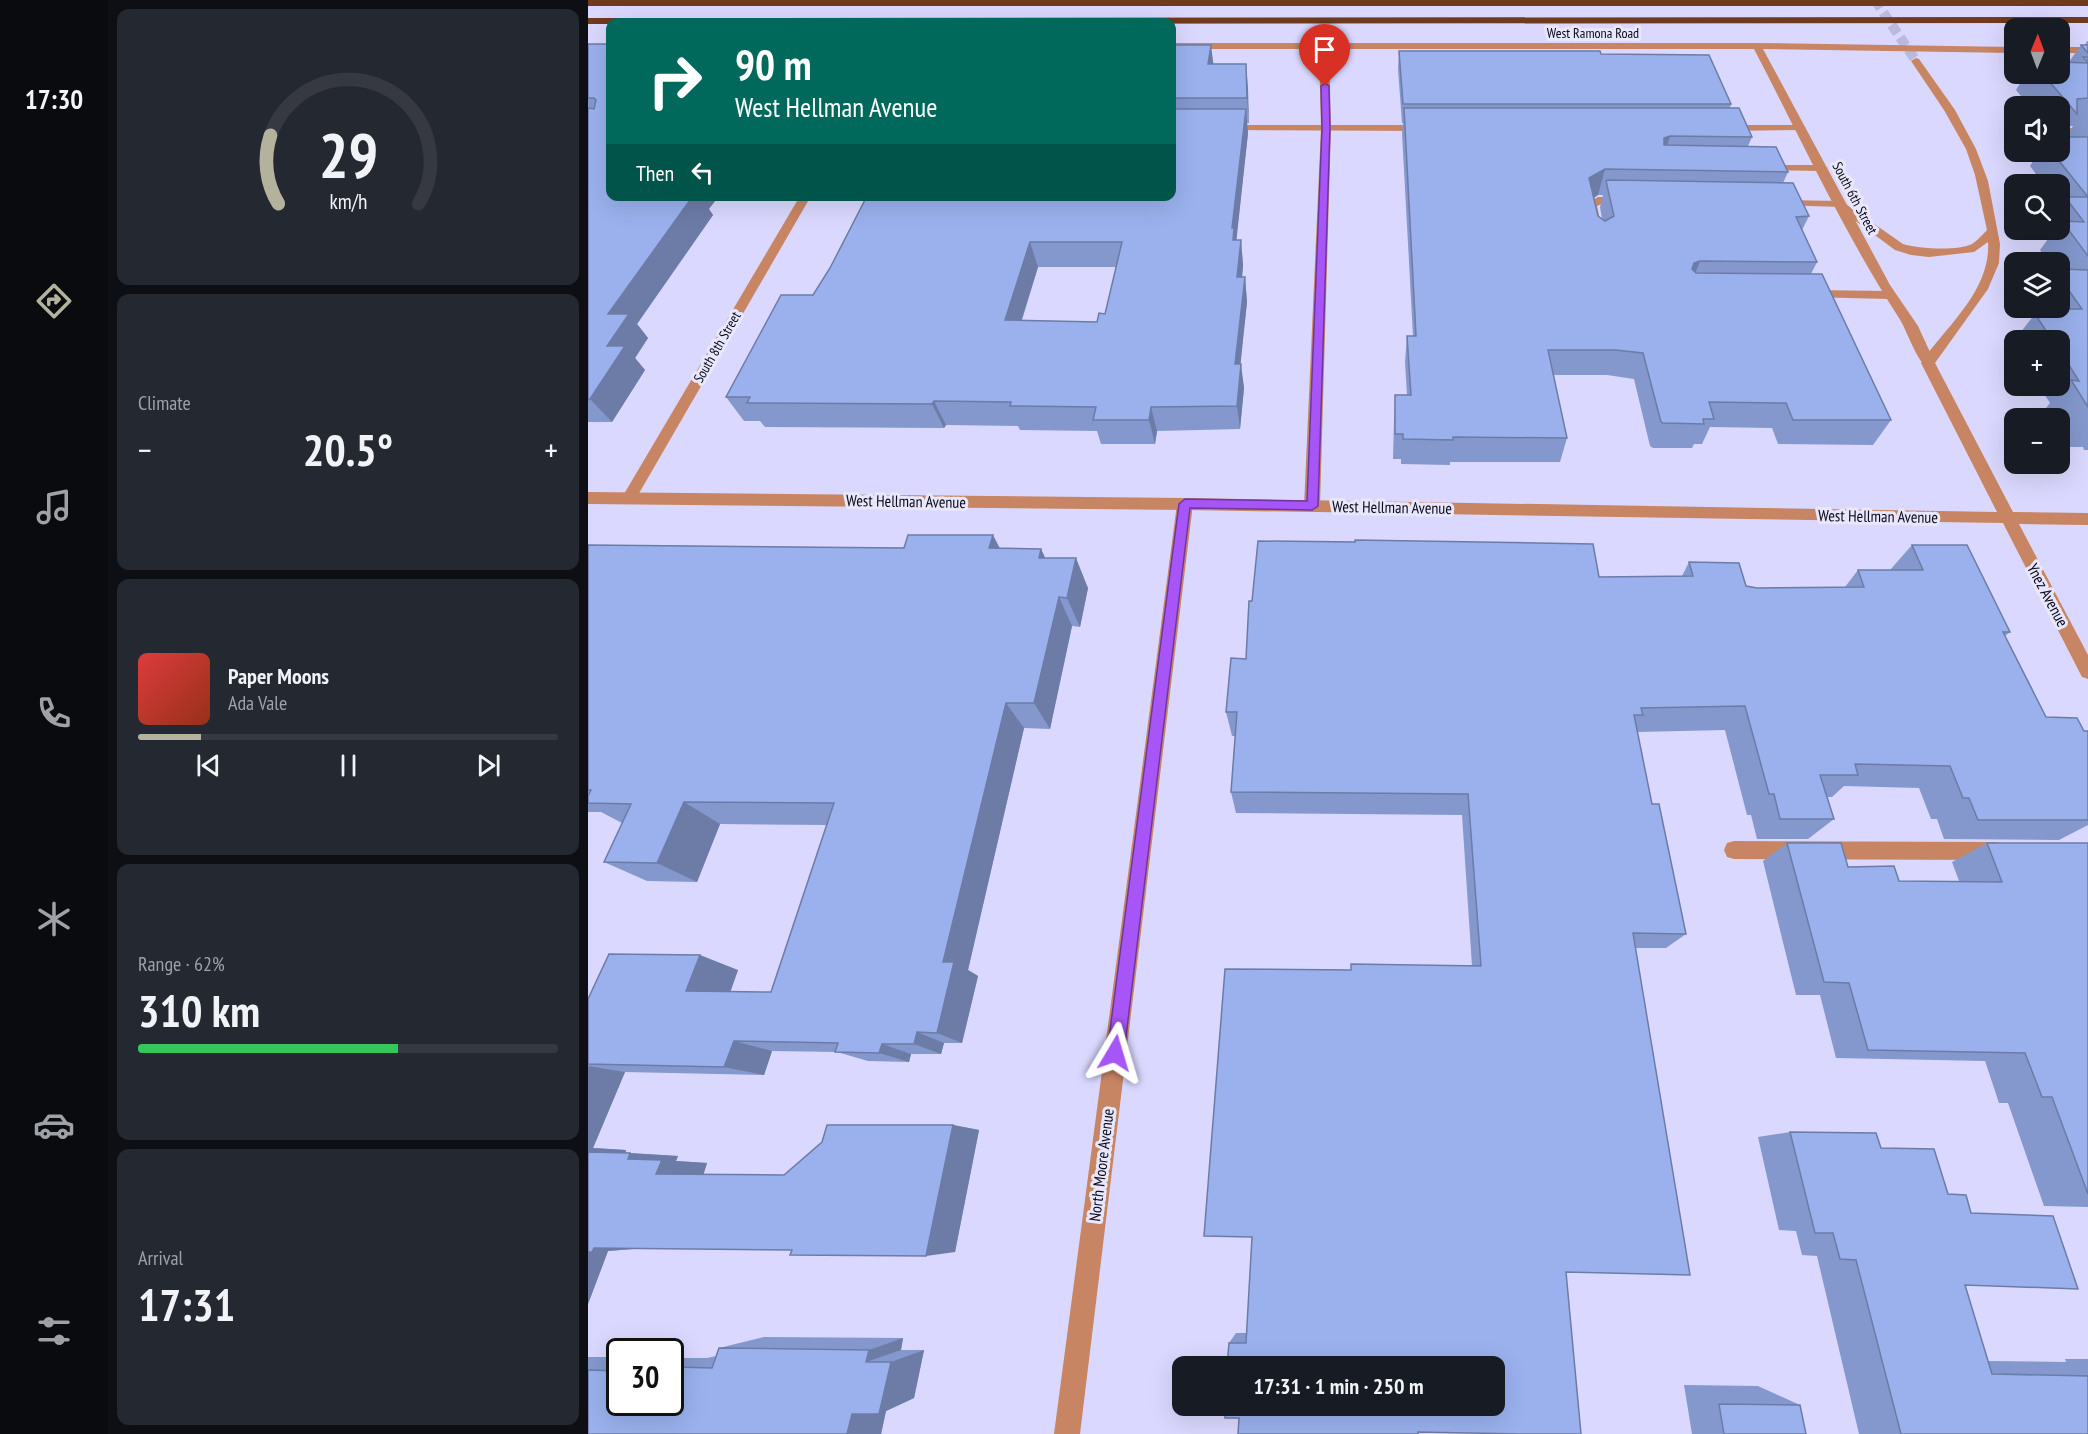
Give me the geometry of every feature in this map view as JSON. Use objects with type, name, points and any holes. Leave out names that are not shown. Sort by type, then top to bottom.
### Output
[{"type":"highway","points":[[588,3],[2088,3]]},
{"type":"highway","points":[[1176,21],[2088,20]]},
{"type":"highway","points":[[588,21],[606,21]]},
{"type":"street","name":"West Ramona Road","points":[[1176,46],[1757,46],[2004,50]]},
{"type":"street","name":"South 6th Street","points":[[1757,46],[1890,295],[1911,326],[2007,519]]},
{"type":"street","points":[[1312,506],[1326,128],[1324,47]]},
{"type":"street","points":[[2070,50],[2088,50]]},
{"type":"street","points":[[1916,60],[1943,96],[1962,128],[1978,165],[1993,231],[1994,261],[1982,286],[1959,323],[1928,363]]},
{"type":"street","points":[[1207,128],[1433,128]]},
{"type":"street","points":[[1718,128],[1801,128]]},
{"type":"street","points":[[2070,131],[2088,130]]},
{"type":"street","points":[[1754,168],[1822,168]]},
{"type":"street","points":[[1597,232],[1591,205],[1598,200],[1640,200]]},
{"type":"street","name":"South 8th Street","points":[[629,498],[803,201]]},
{"type":"street","points":[[1762,202],[1842,206],[1899,247],[1911,251],[1929,253],[1974,248],[1993,231]]},
{"type":"street","points":[[1796,294],[1890,295]]},
{"type":"street","name":"West Hellman Avenue","points":[[588,498],[1185,504],[2088,519]]},
{"type":"street","name":"North Moore Avenue","points":[[1067,1434],[1185,504]]},
{"type":"street","name":"Ynez Avenue","points":[[2007,519],[2088,672]]},
{"type":"street","points":[[1734,850],[2017,851]]},
{"type":"building","points":[[588,44],[606,44],[606,201],[689,201],[608,314],[629,314],[607,346],[625,346],[590,399],[588,399],[588,108],[594,109],[596,100],[588,98]]},
{"type":"building","points":[[1176,45],[1211,45],[1208,64],[1246,64],[1247,98],[1176,98]]},
{"type":"building","points":[[2081,45],[2088,45],[2088,53]]},
{"type":"building","points":[[1399,51],[1600,51],[1601,54],[1709,55],[1731,104],[1403,104]]},
{"type":"building","points":[[2070,62],[2088,63],[2088,98],[2077,99],[2077,114],[2070,106],[2070,96],[2062,96],[2052,84],[2070,84]]},
{"type":"building","points":[[1404,108],[1739,108],[1752,137],[1670,136],[1664,138],[1664,145],[1776,147],[1788,172],[1605,169],[1589,178],[1598,216],[1605,221],[1614,216],[1606,181],[1608,180],[1793,183],[1809,216],[1796,217],[1817,262],[1700,261],[1694,263],[1692,269],[1696,273],[1822,274],[1891,420],[1793,420],[1786,403],[1709,402],[1714,419],[1703,419],[1704,424],[1663,423],[1643,353],[1615,350],[1548,350],[1567,438],[1403,439],[1403,434],[1395,434],[1395,395],[1411,395],[1407,336],[1416,336]]},
{"type":"building","points":[[1176,109],[1246,109],[1232,228],[1234,228],[1233,240],[1241,240],[1237,277],[1245,277],[1235,364],[1241,364],[1237,406],[1151,407],[1149,420],[1093,420],[1096,407],[1010,406],[1011,402],[934,401],[932,404],[747,403],[750,397],[726,397],[781,295],[813,295],[830,268],[864,201],[1176,201]],"holes":[[[1030,242],[1122,242],[1105,314],[1099,313],[1097,322],[1005,320]]]},
{"type":"building","points":[[2070,137],[2088,137],[2088,197],[2060,162],[2070,162]]},
{"type":"building","points":[[2070,197],[2088,197],[2088,256],[2070,232],[2070,221],[2084,222],[2070,204]]},
{"type":"building","points":[[2070,269],[2088,270],[2088,407],[2071,380],[2079,381],[2070,367],[2070,330],[2045,330],[2038,318],[2070,318],[2070,309],[2082,309],[2070,292]]},
{"type":"building","points":[[908,535],[993,535],[989,548],[1041,549],[1039,558],[1076,558],[1067,598],[1059,597],[1034,703],[1006,703],[943,962],[954,962],[937,1033],[917,1032],[914,1044],[882,1044],[879,1053],[835,1052],[838,1043],[734,1041],[724,1067],[588,1064],[588,999],[609,954],[700,955],[686,991],[771,992],[834,803],[684,802],[657,863],[604,862],[631,804],[588,803],[591,790],[588,790],[588,545],[904,548]]},
{"type":"building","points":[[1355,540],[1593,544],[1599,577],[1693,576],[1689,562],[1739,563],[1746,586],[1757,588],[1864,587],[1858,570],[1923,570],[1912,545],[1967,545],[2010,632],[2003,632],[2046,717],[2077,718],[2084,731],[2088,731],[2088,820],[1978,820],[1969,798],[1963,798],[1950,766],[1855,764],[1858,775],[1820,775],[1834,819],[1780,819],[1774,794],[1769,794],[1745,706],[1641,708],[1643,715],[1634,715],[1652,804],[1659,804],[1686,934],[1633,933],[1690,1275],[1566,1272],[1581,1434],[1418,1432],[1418,1434],[1238,1434],[1239,1418],[1225,1418],[1225,1416],[1505,1416],[1505,1356],[1228,1356],[1229,1343],[1246,1343],[1252,1237],[1204,1236],[1225,969],[1351,970],[1351,964],[1481,966],[1468,794],[1231,792],[1237,712],[1226,712],[1231,658],[1246,659],[1249,601],[1252,601],[1258,541],[1355,542]]},
{"type":"building","points":[[1787,843],[1841,843],[1848,867],[1894,866],[1899,881],[2002,882],[1987,843],[2088,843],[2088,1194],[2052,1097],[2042,1097],[2025,1053],[1868,1050],[1849,983],[1824,982]]},
{"type":"building","points":[[827,1125],[953,1125],[926,1256],[790,1255],[792,1250],[594,1248],[592,1252],[588,1252],[588,1152],[630,1153],[628,1159],[662,1160],[656,1174],[784,1175],[822,1142]]},
{"type":"building","points":[[1790,1132],[1876,1133],[1881,1148],[1934,1149],[1948,1194],[1966,1195],[1971,1213],[2053,1216],[2078,1289],[1965,1285],[1992,1374],[2088,1376],[2088,1434],[1901,1434],[1856,1260],[1840,1259],[1833,1233],[1815,1233]]},
{"type":"building","points":[[719,1348],[869,1350],[866,1362],[891,1362],[879,1414],[852,1414],[847,1434],[588,1434],[588,1370],[606,1371],[606,1416],[684,1416],[684,1367],[712,1368]]},
{"type":"building","points":[[1719,1404],[1800,1405],[1806,1434],[1724,1434]]},
{"type":"tunnel","points":[[1875,0],[1916,61]]},
{"type":"route","points":[[1115,1053],[1185,504],[1312,506],[1326,128],[1325,86]]}]
